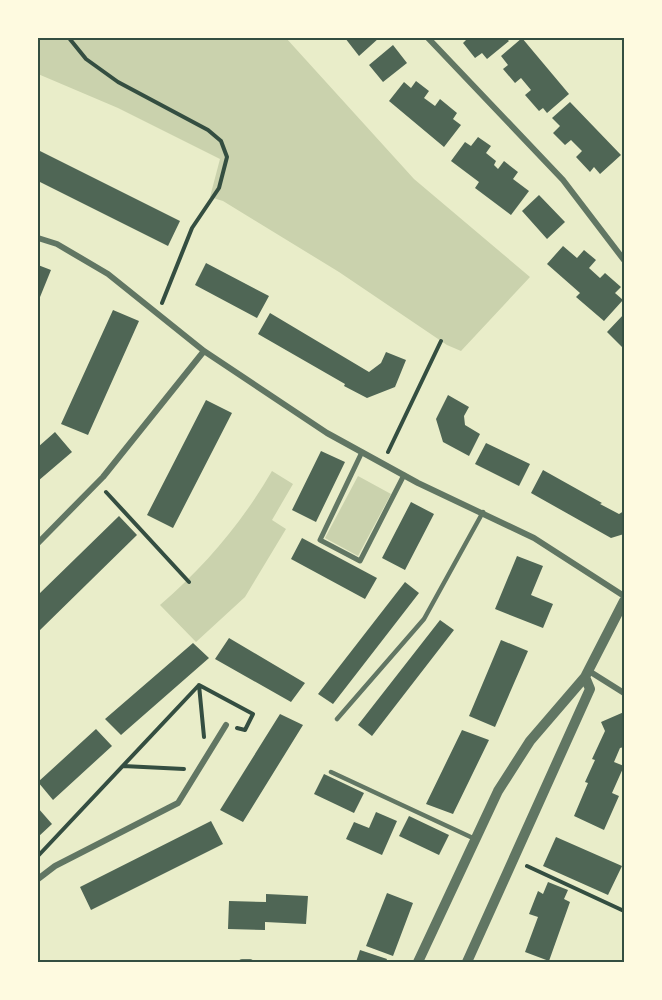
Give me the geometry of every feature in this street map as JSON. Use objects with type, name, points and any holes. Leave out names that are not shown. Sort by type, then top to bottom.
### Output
[{"type":"street","points":[[428,38],[563,180],[624,260]]},
{"type":"street","points":[[38,238],[57,244],[108,274],[204,351],[327,434],[404,475],[534,538],[624,596]]},
{"type":"street","points":[[38,543],[97,483],[204,351]]},
{"type":"street","points":[[362,452],[320,540],[360,561],[404,475]]},
{"type":"street","points":[[418,963],[498,791],[530,741],[587,674],[624,601]]},
{"type":"street","points":[[587,674],[624,693]]},
{"type":"street","points":[[467,963],[590,689],[587,674]]},
{"type":"street","points":[[38,879],[55,866],[178,803],[226,725]]},
{"type":"street","points":[[242,962],[250,963]]},
{"type":"lane","points":[[336,719],[424,619],[483,512]]},
{"type":"lane","points":[[331,772],[475,839]]},
{"type":"path","points":[[69,38],[87,59],[118,82],[208,130],[221,141],[228,157],[219,188],[192,228],[157,314]]},
{"type":"path","points":[[382,463],[441,341]]},
{"type":"path","points":[[97,483],[189,582]]},
{"type":"path","points":[[199,684],[253,714],[245,730],[226,725]]},
{"type":"path","points":[[199,684],[201,722],[207,755]]},
{"type":"path","points":[[38,856],[199,684]]},
{"type":"path","points":[[122,766],[198,770]]},
{"type":"path","points":[[514,860],[624,911]]},
{"type":"green space","points":[[38,38],[286,38],[414,179],[530,277],[461,351],[447,345],[339,272],[223,201],[210,197],[220,159],[118,108],[38,74]]},
{"type":"green space","points":[[272,471],[293,484],[272,520],[286,529],[245,597],[196,642],[160,605],[193,575],[222,543],[248,509]]},
{"type":"green space","points":[[358,476],[391,494],[358,556],[325,538]]},
{"type":"building","points":[[345,38],[379,38],[359,56]]},
{"type":"building","points":[[468,38],[506,38],[509,41],[487,59],[482,53],[475,58],[463,43]]},
{"type":"building","points":[[522,38],[569,94],[547,113],[543,108],[539,111],[525,95],[531,90],[521,78],[515,83],[503,69],[508,65],[501,56]]},
{"type":"building","points":[[393,45],[407,63],[383,82],[369,65]]},
{"type":"building","points":[[416,81],[429,91],[424,98],[435,106],[440,99],[457,113],[453,119],[461,125],[444,147],[389,101],[404,82],[411,88]]},
{"type":"building","points":[[570,102],[621,155],[600,174],[594,167],[590,172],[576,157],[582,151],[571,140],[565,145],[553,133],[560,126],[552,118]]},
{"type":"building","points":[[478,137],[491,146],[486,153],[496,161],[494,165],[498,169],[504,161],[518,172],[513,179],[529,191],[511,215],[475,188],[479,182],[451,161],[465,142],[471,146]]},
{"type":"building","points":[[38,150],[180,221],[168,246],[38,181]]},
{"type":"building","points":[[539,195],[565,222],[547,239],[522,211]]},
{"type":"building","points":[[563,246],[577,258],[584,250],[596,260],[589,268],[600,278],[605,273],[621,287],[615,293],[623,300],[604,321],[576,297],[580,293],[547,264]]},
{"type":"building","points":[[206,263],[269,296],[257,318],[195,285]]},
{"type":"building","points":[[38,265],[51,270],[38,302]]},
{"type":"building","points":[[113,310],[139,321],[88,435],[61,424]]},
{"type":"building","points":[[270,313],[369,372],[381,363],[386,352],[406,360],[395,387],[367,398],[344,386],[345,384],[258,334]]},
{"type":"building","points":[[624,314],[624,349],[607,332]]},
{"type":"building","points":[[448,395],[469,407],[464,416],[465,425],[480,434],[469,456],[443,442],[436,419]]},
{"type":"building","points":[[206,400],[232,413],[173,528],[147,515]]},
{"type":"building","points":[[55,432],[72,452],[38,481],[38,447]]},
{"type":"building","points":[[486,443],[530,464],[519,486],[475,464]]},
{"type":"building","points":[[321,451],[345,462],[316,522],[292,510]]},
{"type":"building","points":[[543,470],[619,514],[624,511],[624,534],[611,538],[531,493]]},
{"type":"building","points":[[411,502],[434,514],[405,570],[382,558]]},
{"type":"building","points":[[119,516],[137,535],[38,632],[38,595]]},
{"type":"building","points":[[302,538],[377,578],[365,599],[291,559]]},
{"type":"building","points":[[517,556],[543,566],[531,595],[553,604],[543,628],[495,609]]},
{"type":"building","points":[[405,582],[419,593],[333,704],[318,694]]},
{"type":"building","points":[[440,620],[454,630],[372,736],[358,725]]},
{"type":"building","points":[[229,638],[305,683],[291,702],[215,659]]},
{"type":"building","points":[[501,640],[528,651],[495,727],[469,716]]},
{"type":"building","points":[[193,643],[209,658],[121,735],[105,719]]},
{"type":"building","points":[[624,712],[624,747],[620,748],[614,762],[624,766],[612,793],[619,796],[604,830],[574,816],[588,783],[585,782],[595,760],[592,759],[605,731],[601,722]]},
{"type":"building","points":[[280,714],[303,725],[243,822],[220,810]]},
{"type":"building","points":[[96,729],[112,746],[53,800],[38,782]]},
{"type":"building","points":[[462,730],[489,740],[453,814],[426,804]]},
{"type":"building","points":[[324,774],[364,793],[354,813],[314,794]]},
{"type":"building","points":[[38,808],[52,824],[38,837]]},
{"type":"building","points":[[376,812],[397,821],[382,855],[346,839],[354,822],[369,828]]},
{"type":"building","points":[[409,816],[449,835],[439,855],[399,836]]},
{"type":"building","points":[[211,821],[223,844],[91,910],[80,887]]},
{"type":"building","points":[[556,837],[622,866],[608,895],[543,866]]},
{"type":"building","points":[[548,882],[568,890],[564,899],[570,902],[549,961],[525,952],[538,917],[529,914],[538,891],[543,894]]},
{"type":"building","points":[[387,893],[413,903],[393,956],[366,946]]},
{"type":"building","points":[[266,894],[308,896],[306,924],[265,922],[265,930],[228,929],[229,901],[266,902]]},
{"type":"building","points":[[360,950],[387,959],[386,962],[356,962]]}]
